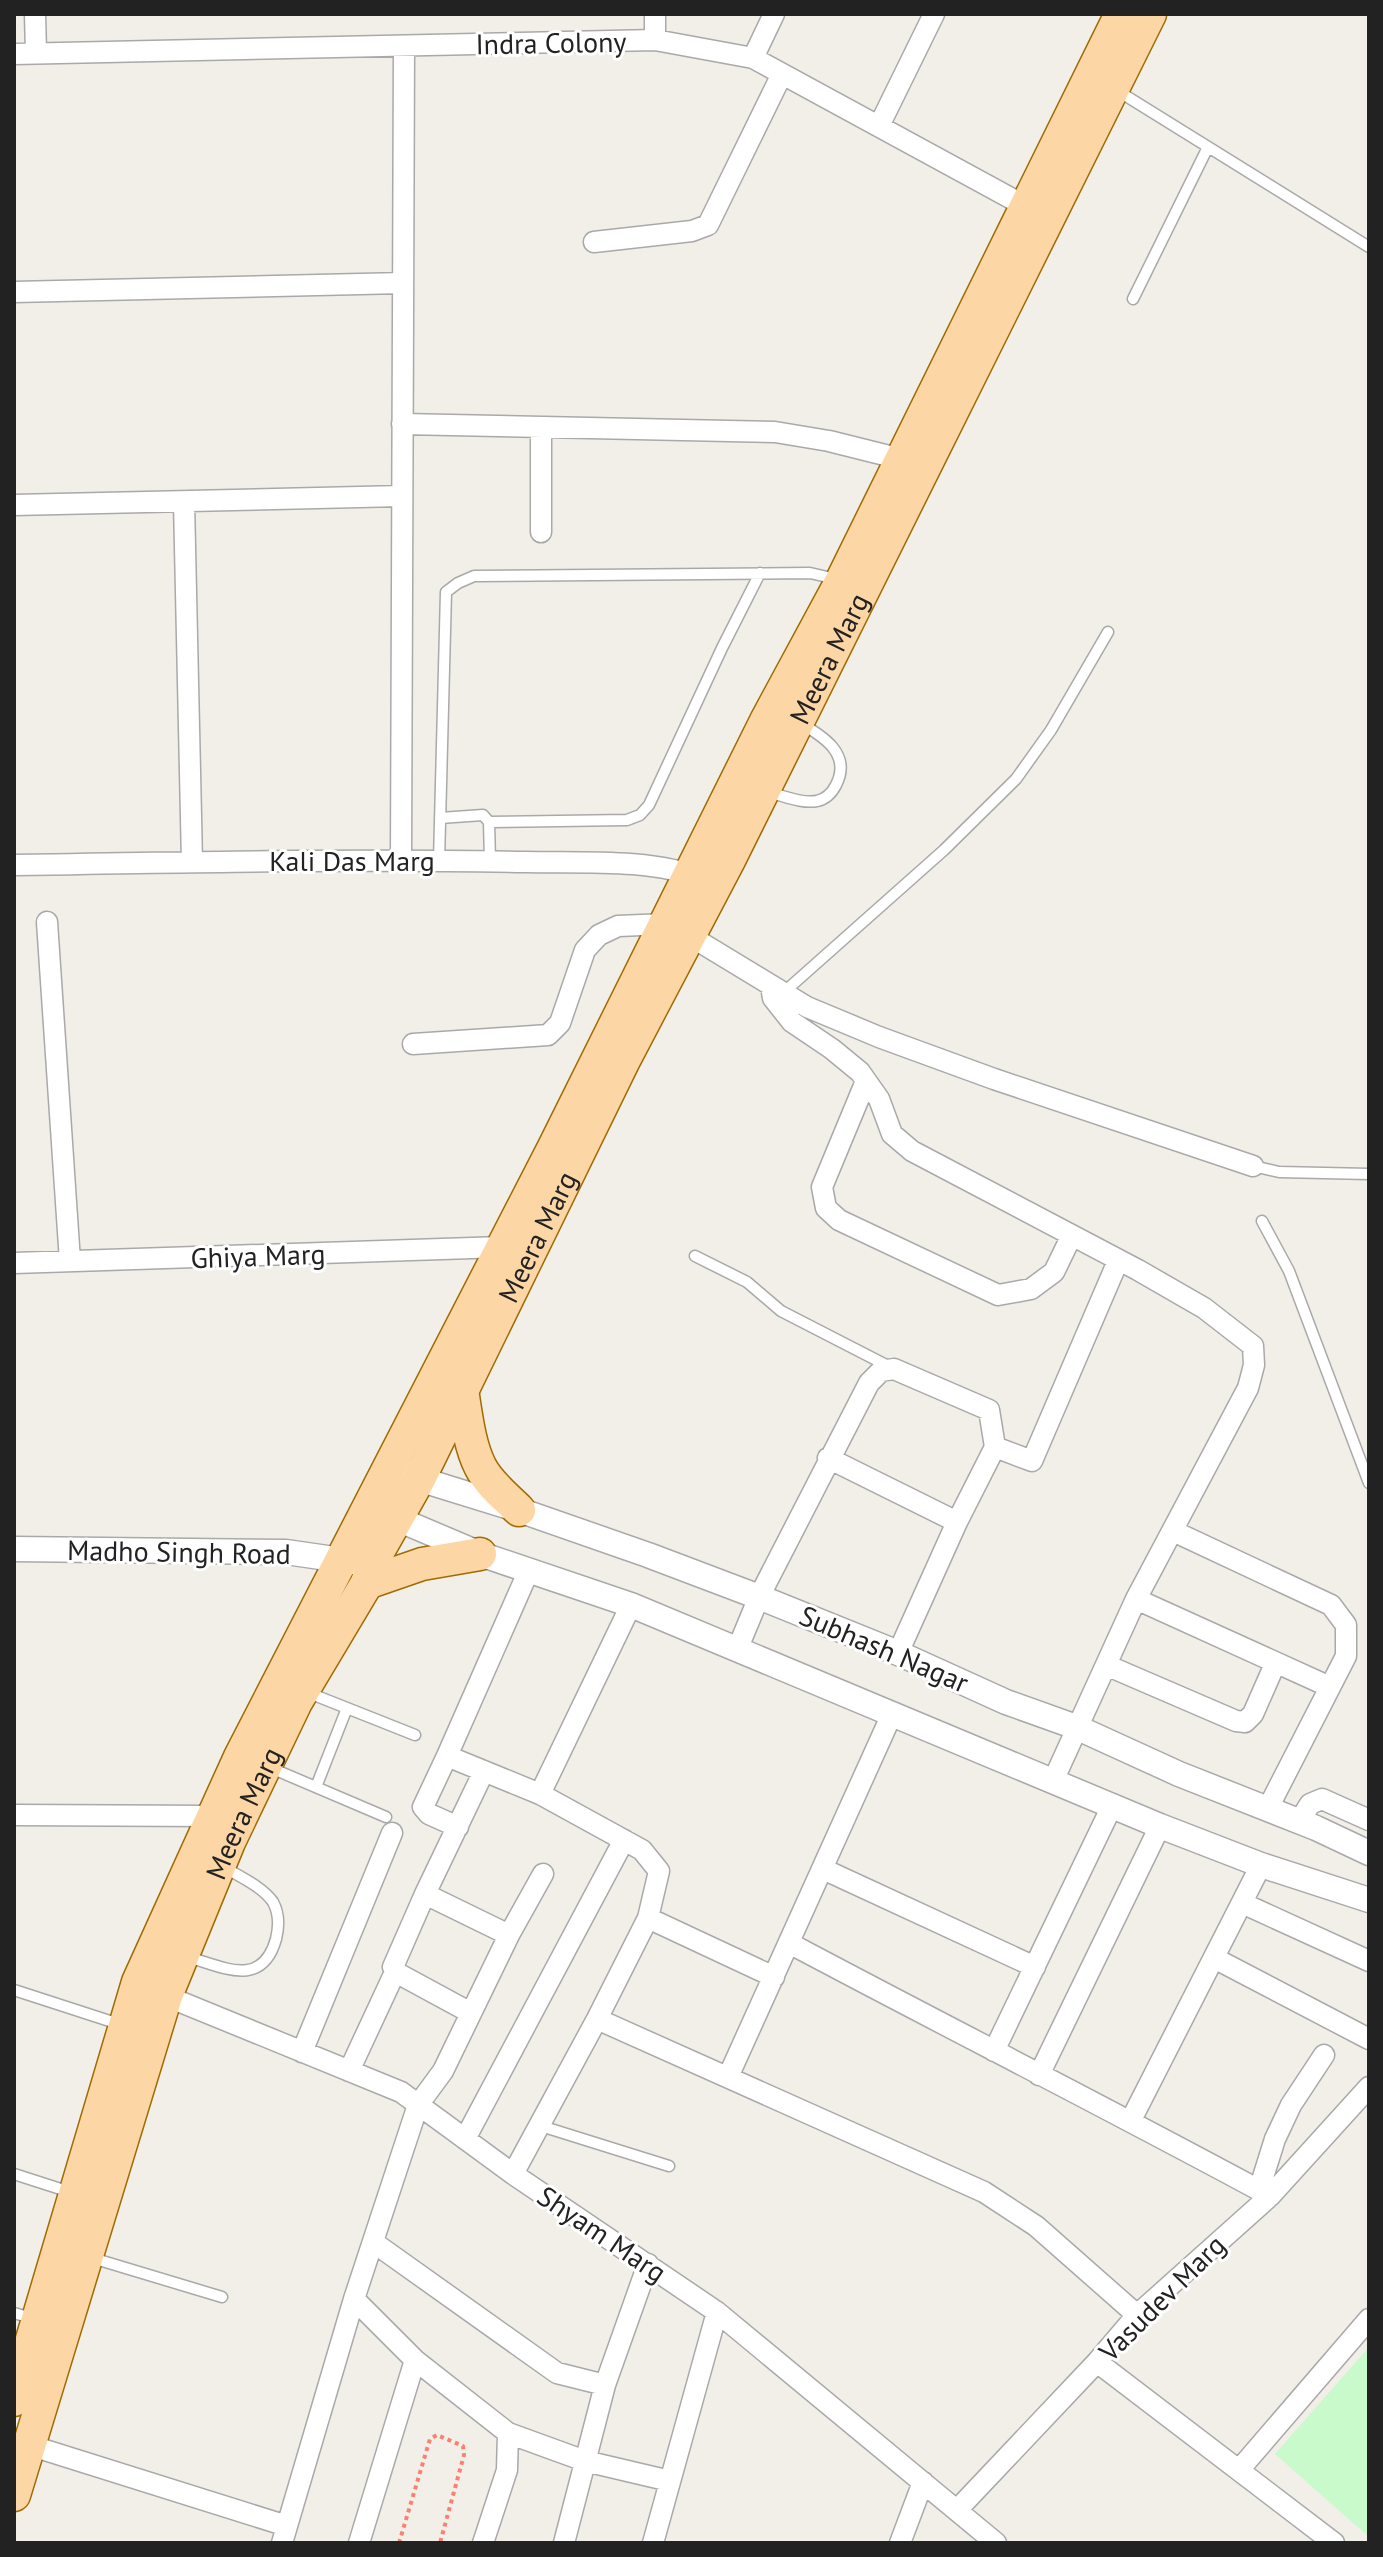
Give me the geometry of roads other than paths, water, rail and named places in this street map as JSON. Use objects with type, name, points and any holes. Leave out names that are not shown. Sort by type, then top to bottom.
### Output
[{"type":"main road","name":"Meera Marg","points":[[702,880],[763,791],[798,722],[1036,212],[1121,14]]},
{"type":"main road","name":"Meera Marg","points":[[383,1513],[419,1479],[624,1060],[767,719],[842,580],[901,459],[1036,212],[1113,88],[1150,14]]},
{"type":"main road","name":"Meera Marg","points":[[16,2389],[26,2316],[139,2032],[166,1996],[220,1865],[361,1569],[383,1513],[391,1465],[502,1247],[678,930]]},
{"type":"main road","points":[[462,1390],[466,1419],[480,1466],[519,1510]]},
{"type":"main road","points":[[361,1569],[422,1564],[480,1554]]},
{"type":"main road","name":"Meera Marg","points":[[14,2495],[87,2257],[139,2032],[138,1982],[240,1757],[361,1569]]},
{"type":"street","points":[[35,14],[36,53]]},
{"type":"street","points":[[655,14],[655,40]]},
{"type":"street","points":[[753,58],[774,14]]},
{"type":"street","points":[[879,126],[934,14]]},
{"type":"street","name":"Indra Colony","points":[[14,54],[655,40],[753,58],[1036,212]]},
{"type":"street","points":[[401,860],[404,46]]},
{"type":"street","points":[[594,242],[692,231],[708,225],[782,74]]},
{"type":"street","points":[[14,292],[403,283]]},
{"type":"street","points":[[402,424],[775,432],[829,441],[901,459]]},
{"type":"street","points":[[541,427],[541,532]]},
{"type":"street","points":[[14,505],[402,496]]},
{"type":"street","points":[[184,502],[192,862]]},
{"type":"street","name":"Kali Das Marg","points":[[14,865],[401,860],[634,864],[702,880]]},
{"type":"street","points":[[47,922],[70,1261]]},
{"type":"street","points":[[413,1044],[548,1035],[560,1023],[585,950],[599,935],[618,926],[678,930],[807,1007],[922,1053],[1253,1166]]},
{"type":"street","points":[[777,990],[773,998],[792,1022],[860,1072],[879,1099],[892,1134],[912,1151],[1204,1308],[1253,1346],[1254,1365],[1248,1388],[1136,1599],[1053,1781]]},
{"type":"street","points":[[866,1081],[822,1187],[826,1208],[839,1220],[998,1295],[1031,1289],[1054,1272],[1071,1237]]},
{"type":"street","name":"Ghiya Marg","points":[[14,1263],[502,1247]]},
{"type":"street","points":[[995,1447],[1032,1461],[1118,1261]]},
{"type":"street","points":[[737,1650],[759,1597],[869,1383],[881,1371],[894,1369],[989,1410],[995,1447],[957,1522],[898,1653]]},
{"type":"street","points":[[828,1458],[957,1522]]},
{"type":"street","name":"Subhash Nagar","points":[[391,1465],[419,1479],[519,1510],[759,1597],[898,1653],[1006,1702],[1076,1727],[1179,1774],[1369,1853]]},
{"type":"street","points":[[383,1513],[480,1554],[631,1605],[1160,1826],[1261,1865],[1369,1900]]},
{"type":"street","points":[[1173,1531],[1331,1605],[1346,1625],[1346,1656],[1267,1810]]},
{"type":"street","name":"Madho Singh Road","points":[[14,1549],[286,1552],[361,1569]]},
{"type":"street","points":[[458,1827],[429,1814],[423,1807],[529,1570]]},
{"type":"street","points":[[1136,1599],[1330,1687]]},
{"type":"street","points":[[540,1794],[631,1605]]},
{"type":"street","points":[[1106,1665],[1236,1721],[1245,1722],[1253,1714],[1275,1664]]},
{"type":"street","points":[[728,2077],[892,1714]]},
{"type":"street","points":[[447,1756],[540,1794],[642,1850],[659,1871],[648,1918],[513,2174]]},
{"type":"street","points":[[471,2013],[393,1967],[484,1771]]},
{"type":"street","points":[[1299,1822],[1310,1804],[1322,1799],[1369,1820]]},
{"type":"street","points":[[994,2051],[1112,1806]]},
{"type":"street","points":[[14,1815],[212,1816]]},
{"type":"street","points":[[302,2052],[389,1825]]},
{"type":"street","points":[[1039,2075],[1160,1826]]},
{"type":"street","points":[[465,2139],[624,1840]]},
{"type":"street","points":[[1131,2120],[1261,1865]]},
{"type":"street","points":[[823,1869],[1035,1967]]},
{"type":"street","points":[[29,2445],[284,2535],[354,2299],[418,2105],[443,2071],[509,1935],[543,1874]]},
{"type":"street","points":[[425,1894],[509,1935]]},
{"type":"street","points":[[1242,1903],[1369,1961]]},
{"type":"street","points":[[648,1918],[774,1977]]},
{"type":"street","points":[[789,1943],[1131,2120],[1264,2193],[1275,2139],[1291,2105],[1324,2055]]},
{"type":"street","points":[[1214,1958],[1369,2039]]},
{"type":"street","points":[[349,2071],[396,1970]]},
{"type":"street","name":"Shyam Marg","points":[[166,1996],[401,2092],[513,2174],[717,2312],[996,2543]]},
{"type":"street","points":[[597,2019],[984,2192],[1036,2226],[1137,2315]]},
{"type":"street","name":"Vasudev Marg","points":[[957,2510],[1097,2362],[1137,2315],[1369,2087]]},
{"type":"street","points":[[373,2242],[557,2373],[605,2385]]},
{"type":"street","points":[[564,2543],[605,2385],[648,2264]]},
{"type":"street","points":[[354,2299],[415,2360],[508,2433],[585,2461],[670,2481]]},
{"type":"street","points":[[653,2543],[717,2312]]},
{"type":"street","points":[[1239,2470],[1369,2319]]},
{"type":"street","points":[[359,2543],[415,2360]]},
{"type":"street","points":[[1097,2362],[1334,2543]]},
{"type":"street","points":[[483,2543],[507,2470],[508,2433]]},
{"type":"street","points":[[900,2543],[923,2482]]},
{"type":"lane","points":[[1113,88],[1369,247]]},
{"type":"lane","points":[[1133,299],[1208,147]]},
{"type":"lane","points":[[439,861],[446,592],[458,583],[474,576],[760,573],[810,573],[842,580]]},
{"type":"lane","points":[[489,822],[627,820],[640,815],[649,805],[760,573]]},
{"type":"lane","points":[[777,990],[944,850],[1016,779],[1051,730],[1108,632]]},
{"type":"lane","points":[[763,791],[812,802],[829,795],[837,783],[841,767],[836,751],[825,737],[798,722]]},
{"type":"lane","points":[[440,818],[483,815],[489,822],[490,861]]},
{"type":"lane","points":[[1253,1166],[1279,1172],[1369,1174]]},
{"type":"lane","points":[[1262,1221],[1289,1271],[1369,1483]]},
{"type":"lane","points":[[695,1256],[747,1282],[781,1311],[894,1369]]},
{"type":"lane","points":[[303,1690],[415,1735]]},
{"type":"lane","points":[[316,1787],[347,1708]]},
{"type":"lane","points":[[266,1766],[316,1787],[389,1825]]},
{"type":"lane","points":[[182,1956],[243,1971],[260,1966],[271,1953],[278,1927],[273,1904],[262,1892],[220,1865]]},
{"type":"lane","points":[[14,1990],[139,2032]]},
{"type":"lane","points":[[541,2126],[669,2166]]},
{"type":"lane","points":[[14,2174],[75,2194]]},
{"type":"lane","points":[[87,2257],[222,2297]]}]
